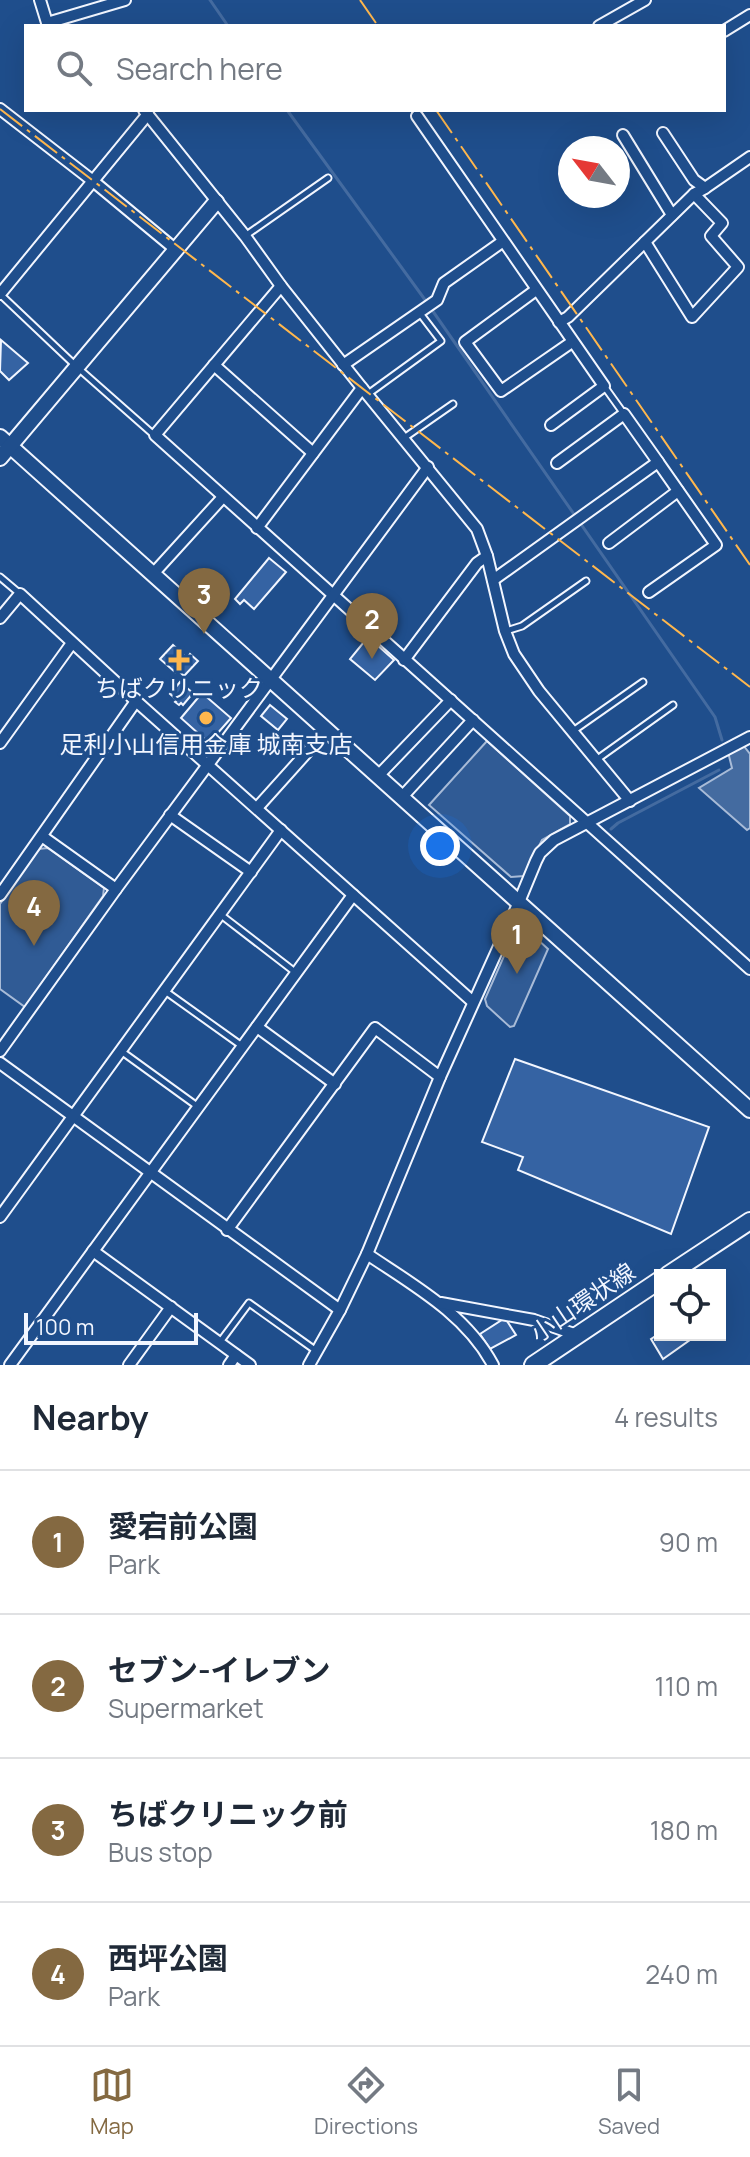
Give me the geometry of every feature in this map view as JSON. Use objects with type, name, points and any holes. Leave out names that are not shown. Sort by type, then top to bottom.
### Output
[{"type":"main road","name":"小山環状線","points":[[677,1269],[750,1221]]},
{"type":"main road","name":"小山環状線","points":[[533,1365],[654,1284]]},
{"type":"street","points":[[40,0],[47,24],[125,0]]},
{"type":"street","points":[[603,24],[645,0]]},
{"type":"street","points":[[726,30],[750,15]]},
{"type":"street","points":[[0,109],[175,249]]},
{"type":"street","points":[[0,294],[146,112],[343,365],[477,529],[514,654],[539,691],[630,801]]},
{"type":"street","points":[[417,116],[604,386],[551,425]]},
{"type":"street","points":[[663,133],[694,180],[705,188]]},
{"type":"street","points":[[623,135],[672,215]]},
{"type":"street","points":[[559,322],[568,317],[694,194],[750,157]]},
{"type":"street","points":[[645,242],[692,317],[738,267],[711,236],[722,223],[694,194]]},
{"type":"street","points":[[216,202],[77,367],[3,447],[327,730],[750,1110]]},
{"type":"street","points":[[343,365],[437,300],[444,283],[502,242]]},
{"type":"street","points":[[281,286],[155,435],[750,969]]},
{"type":"street","points":[[536,290],[465,342],[501,391],[572,342]]},
{"type":"street","points":[[214,365],[313,453]]},
{"type":"street","points":[[257,528],[313,453],[365,392]]},
{"type":"street","points":[[557,463],[624,414],[716,545],[649,592]]},
{"type":"street","points":[[493,580],[658,462]]},
{"type":"street","points":[[0,1051],[428,467]]},
{"type":"street","points":[[609,543],[678,491]]},
{"type":"street","points":[[152,575],[223,497]]},
{"type":"street","points":[[404,660],[477,563],[487,556]]},
{"type":"street","points":[[0,618],[20,594],[473,1002]]},
{"type":"street","points":[[0,743],[72,643]]},
{"type":"street","points":[[378,776],[451,700]]},
{"type":"street","points":[[0,895],[136,701]]},
{"type":"street","points":[[402,797],[473,720]]},
{"type":"street","points":[[257,808],[327,730]]},
{"type":"street","points":[[309,1365],[367,1254],[440,1077],[540,853],[554,840],[750,737]]},
{"type":"street","points":[[170,815],[251,872]]},
{"type":"street","points":[[0,1217],[281,830]]},
{"type":"street","points":[[43,837],[116,889]]},
{"type":"street","points":[[10,1365],[353,895]]},
{"type":"street","points":[[257,1027],[335,1084]]},
{"type":"street","points":[[227,1230],[375,1028],[440,1077]]},
{"type":"street","points":[[0,1063],[340,1310]]},
{"type":"street","points":[[93,1251],[250,1365]]},
{"type":"street","points":[[367,1254],[439,1302],[483,1346],[493,1365]]},
{"type":"street","points":[[439,1302],[534,1320],[577,1335]]},
{"type":"street","points":[[129,1365],[171,1307]]},
{"type":"street","points":[[229,1365],[236,1355]]},
{"type":"lane","points":[[245,236],[328,178]]},
{"type":"lane","points":[[0,294],[155,435]]},
{"type":"lane","points":[[365,392],[441,341],[419,312]]},
{"type":"lane","points":[[604,386],[624,414]]},
{"type":"lane","points":[[404,438],[453,404]]},
{"type":"lane","points":[[0,577],[20,594]]},
{"type":"lane","points":[[505,631],[522,626],[586,581]]},
{"type":"lane","points":[[572,732],[643,682]]},
{"type":"lane","points":[[596,760],[673,705]]},
{"type":"lane","points":[[220,915],[296,973]]},
{"type":"lane","points":[[165,991],[242,1047]]},
{"type":"lane","points":[[121,1051],[198,1107]]},
{"type":"lane","points":[[219,1343],[249,1303],[318,1352]]},
{"type":"shaded area","points":[[487,741],[570,816],[570,824],[542,840],[524,876],[511,877],[429,805]]},
{"type":"shaded area","points":[[743,745],[750,754],[750,828],[747,830],[699,788],[732,768],[728,752]]},
{"type":"shaded area","points":[[48,848],[104,888],[103,896],[25,1007],[0,989],[0,904],[38,849]]},
{"type":"shaded area","points":[[524,927],[548,949],[514,1026],[510,1027],[487,1006],[485,999],[516,929]]},
{"type":"building","points":[[1,340],[28,363],[9,380],[0,371]]},
{"type":"building","points":[[269,558],[286,572],[254,609],[244,600],[240,604],[235,599]]},
{"type":"building","points":[[368,637],[394,660],[375,680],[350,659]]},
{"type":"building","name":"ちばクリニック","points":[[173,645],[187,658],[190,654],[198,661],[184,676],[160,659]]},
{"type":"building","points":[[180,682],[193,693],[183,705],[175,702],[177,700],[170,694]]},
{"type":"building","name":"足利小山信用金庫 城南支店","points":[[202,693],[231,718],[209,743],[181,718]]},
{"type":"building","points":[[270,705],[287,719],[278,730],[261,716]]},
{"type":"building","points":[[515,1059],[709,1127],[671,1234],[518,1170],[523,1157],[482,1142]]},
{"type":"building","points":[[505,1318],[516,1335],[490,1349],[480,1334]]},
{"type":"building","points":[[654,1337],[654,1341],[688,1341],[663,1359],[651,1339]]},
{"type":"waterway","points":[[210,0],[227,24]]},
{"type":"waterway","points":[[288,112],[423,297],[715,717],[722,740]]},
{"type":"waterway","points":[[611,829],[719,770]]},
{"type":"power","points":[[360,0],[377,24]]},
{"type":"power","points":[[0,109],[750,687]]},
{"type":"power","points":[[437,112],[750,565]]},
{"type":"place","name":"ちばクリニック前","points":[[204,634]]},
{"type":"place","name":"セブン-イレブン","points":[[372,659]]},
{"type":"place","name":"ちばクリニック","points":[[179,660]]},
{"type":"place","name":"足利小山信用金庫 城南支店","points":[[206,718]]},
{"type":"place","name":"西坪公園","points":[[34,946]]},
{"type":"place","name":"愛宕前公園","points":[[517,974]]}]
